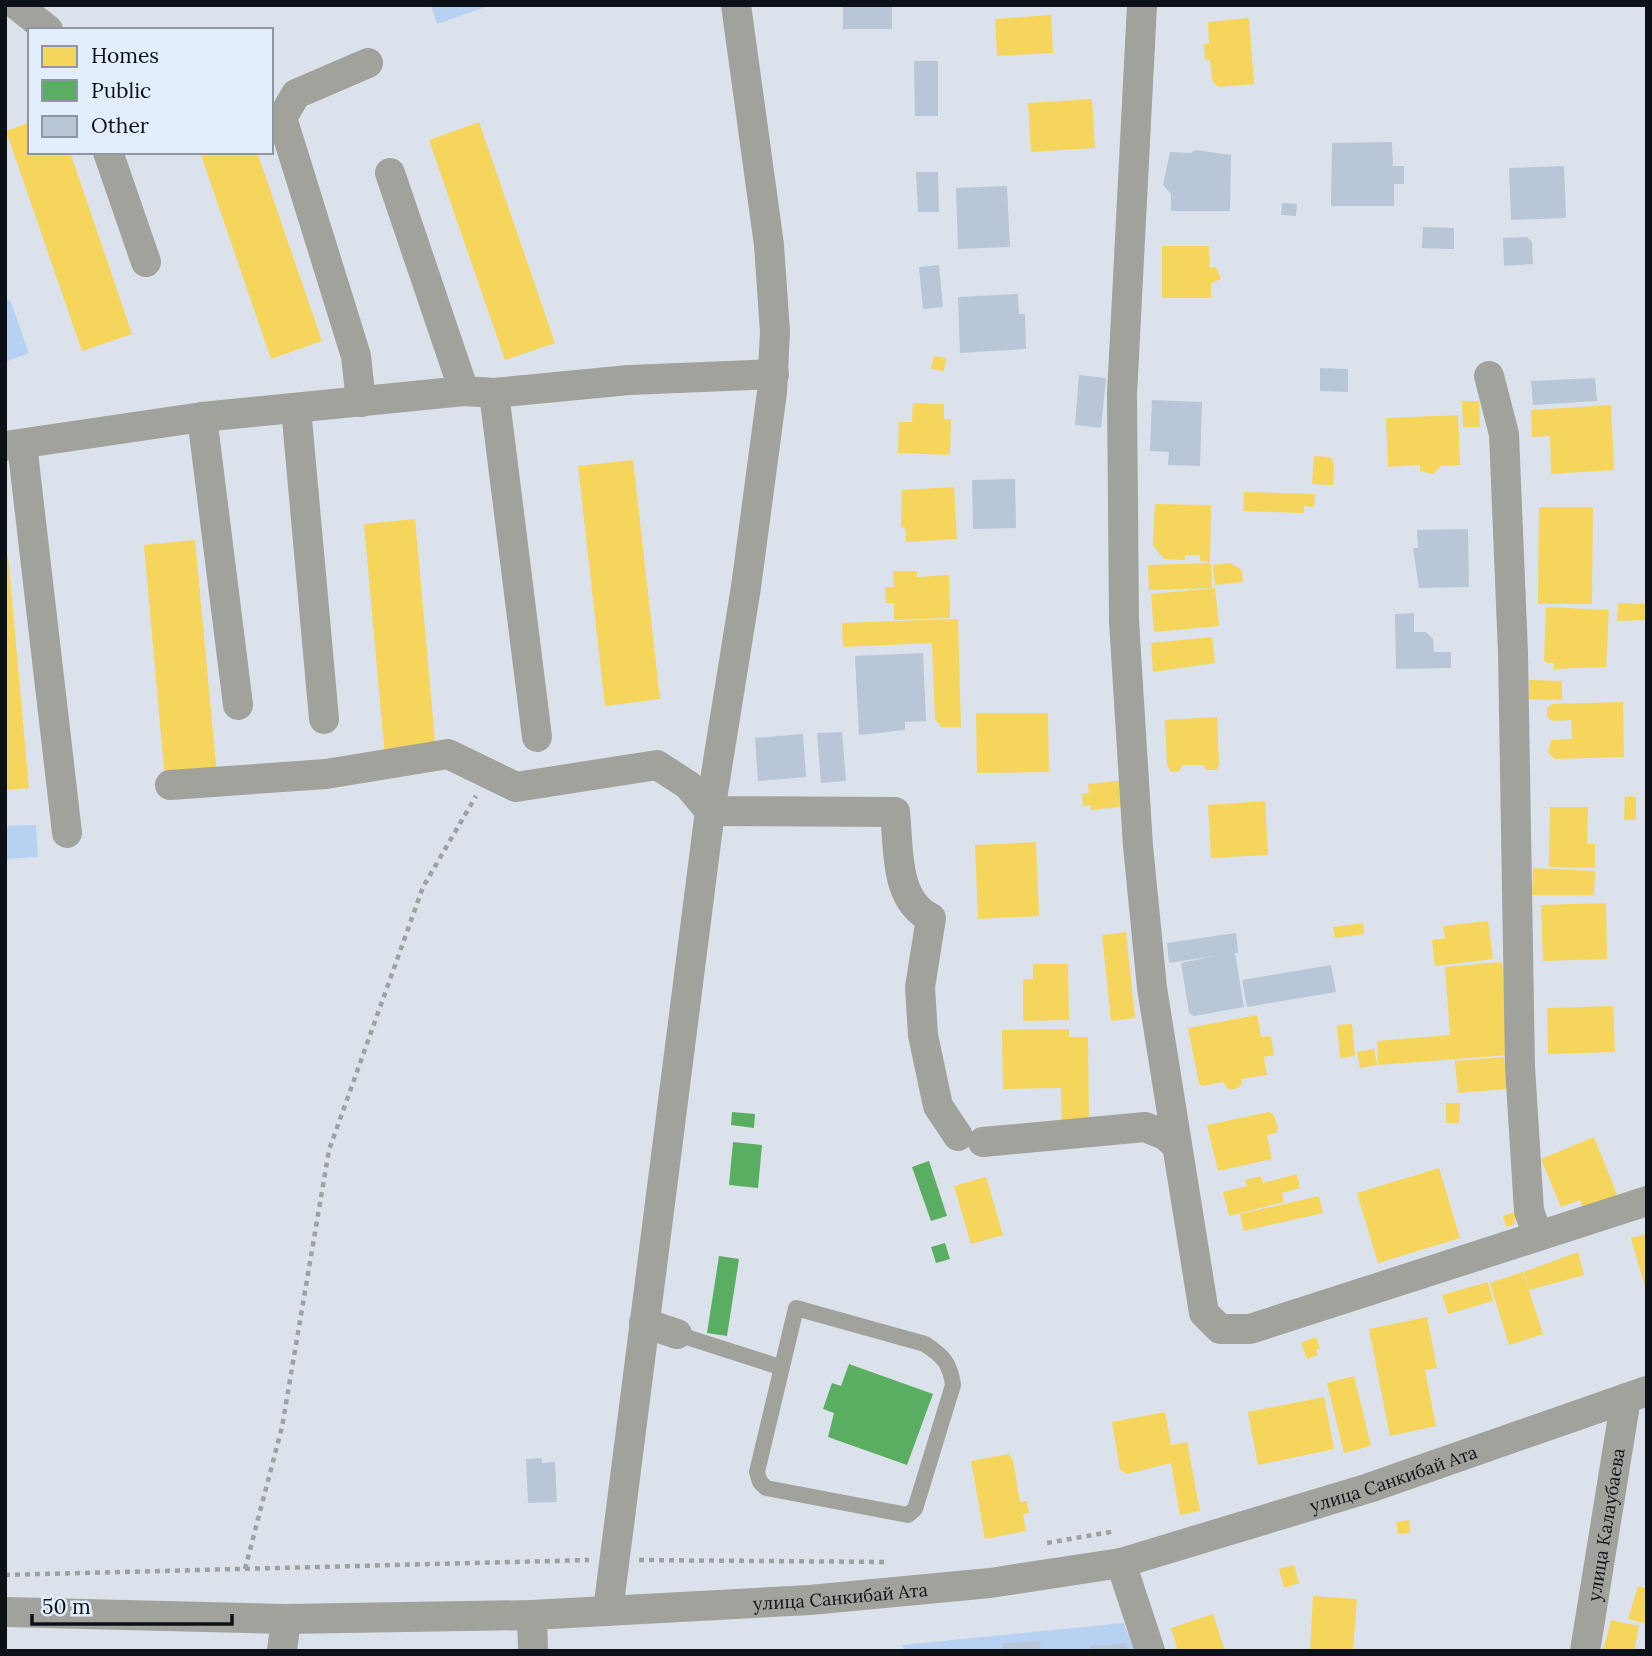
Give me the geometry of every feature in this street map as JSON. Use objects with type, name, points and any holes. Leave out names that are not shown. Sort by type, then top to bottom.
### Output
[{"type":"street","points":[[17,5],[46,28]]},
{"type":"street","points":[[608,1611],[709,811],[746,587],[774,374],[775,332],[769,245],[736,5]]},
{"type":"street","points":[[1142,5],[1122,395],[1124,621],[1143,904],[1152,988],[1204,1313],[1220,1329],[1250,1329],[1537,1234],[1647,1201]]},
{"type":"street","points":[[361,402],[356,356],[282,118],[296,94],[368,63]]},
{"type":"street","points":[[109,154],[146,262]]},
{"type":"street","points":[[390,173],[464,391]]},
{"type":"street","points":[[67,833],[14,445],[202,417],[464,391],[494,393],[629,380],[774,374]]},
{"type":"street","points":[[1489,376],[1504,434],[1513,653],[1520,1067],[1529,1211],[1537,1234]]},
{"type":"street","points":[[494,393],[537,737]]},
{"type":"street","points":[[296,408],[324,719]]},
{"type":"street","points":[[202,417],[238,705]]},
{"type":"street","points":[[170,785],[326,774],[448,754],[516,787],[657,765],[688,785],[709,811]]},
{"type":"street","points":[[709,811],[895,812],[906,897],[916,911],[931,918],[920,987],[930,1080],[938,1107],[970,1139],[1145,1127],[1165,1135],[1177,1146]]},
{"type":"street","points":[[644,1323],[677,1334]]},
{"type":"street","name":"улица Санкибай Ата","points":[[5,1612],[286,1619],[533,1615],[810,1600],[989,1583],[1121,1563],[1368,1488],[1636,1394]]},
{"type":"street","name":"улица Калаубаева","points":[[1585,1651],[1636,1394]]},
{"type":"street","points":[[1121,1563],[1150,1651]]},
{"type":"street","points":[[533,1615],[533,1651]]},
{"type":"street","points":[[282,1651],[286,1619]]},
{"type":"lane","points":[[796,1308],[925,1344],[943,1356],[951,1367],[953,1385],[915,1509],[904,1516],[766,1488],[760,1482],[757,1472],[780,1367],[796,1308]]},
{"type":"lane","points":[[677,1334],[780,1367]]},
{"type":"path","points":[[245,1569],[282,1427],[329,1150],[423,887],[489,774]]},
{"type":"path","points":[[1037,1545],[1116,1531]]},
{"type":"path","points":[[5,1575],[614,1560],[891,1562]]},
{"type":"shaded area","points":[[431,5],[491,5],[437,24]]},
{"type":"shaded area","points":[[10,300],[29,353],[5,362],[5,301]]},
{"type":"shaded area","points":[[36,825],[38,857],[5,859],[5,826]]},
{"type":"shaded area","points":[[1124,1623],[1134,1651],[904,1651],[902,1645]]},
{"type":"building: Homes","points":[[1051,15],[1053,53],[997,56],[995,19]]},
{"type":"building: Homes","points":[[1249,18],[1254,84],[1218,87],[1212,80],[1210,60],[1205,60],[1204,44],[1209,44],[1208,22]]},
{"type":"building: Homes","points":[[1092,99],[1095,148],[1031,152],[1028,103]]},
{"type":"building: Homes","points":[[479,122],[555,343],[505,360],[429,140]]},
{"type":"building: Homes","points":[[28,123],[28,154],[71,154],[132,334],[82,351],[6,131]]},
{"type":"building: Homes","points":[[201,154],[258,154],[322,341],[271,359]]},
{"type":"building: Homes","points":[[1162,246],[1209,246],[1210,268],[1216,267],[1221,279],[1211,283],[1211,298],[1162,298]]},
{"type":"building: Homes","points":[[934,356],[946,358],[944,371],[931,369]]},
{"type":"building: Homes","points":[[1462,401],[1479,401],[1480,427],[1463,427]]},
{"type":"building: Homes","points":[[913,403],[944,404],[944,419],[951,419],[950,455],[898,453],[899,422],[912,422]]},
{"type":"building: Homes","points":[[1611,405],[1614,470],[1551,474],[1550,436],[1532,437],[1531,410]]},
{"type":"building: Homes","points":[[1458,415],[1460,465],[1441,466],[1433,474],[1420,471],[1420,465],[1388,467],[1386,418]]},
{"type":"building: Homes","points":[[1314,456],[1330,457],[1334,463],[1333,485],[1312,484]]},
{"type":"building: Homes","points":[[633,460],[660,699],[605,706],[578,466]]},
{"type":"building: Homes","points":[[954,487],[957,539],[906,542],[905,527],[901,528],[902,490]]},
{"type":"building: Homes","points":[[1244,492],[1315,494],[1314,507],[1304,506],[1304,513],[1243,511]]},
{"type":"building: Homes","points":[[1155,504],[1211,505],[1210,562],[1200,561],[1200,555],[1185,555],[1185,560],[1164,559],[1153,545]]},
{"type":"building: Homes","points":[[1539,507],[1593,507],[1592,604],[1538,604]]},
{"type":"building: Homes","points":[[415,519],[436,752],[385,757],[364,524]]},
{"type":"building: Homes","points":[[195,540],[217,775],[165,780],[144,545]]},
{"type":"building: Homes","points":[[5,556],[8,556],[29,788],[5,790]]},
{"type":"building: Homes","points":[[1211,563],[1212,588],[1149,590],[1148,565]]},
{"type":"building: Homes","points":[[1230,563],[1242,570],[1243,582],[1215,585],[1213,565]]},
{"type":"building: Homes","points":[[893,571],[917,571],[917,577],[949,575],[950,618],[894,620],[894,603],[886,603],[885,587],[894,587]]},
{"type":"building: Homes","points":[[1215,588],[1219,626],[1154,632],[1151,594]]},
{"type":"building: Homes","points":[[1618,603],[1647,604],[1647,620],[1617,621]]},
{"type":"building: Homes","points":[[1546,607],[1609,610],[1606,667],[1554,669],[1554,663],[1544,660]]},
{"type":"building: Homes","points":[[958,619],[961,727],[941,727],[935,719],[932,643],[843,647],[842,623]]},
{"type":"building: Homes","points":[[1212,637],[1215,663],[1153,672],[1151,643]]},
{"type":"building: Homes","points":[[1529,680],[1562,681],[1562,700],[1529,699]]},
{"type":"building: Homes","points":[[1623,702],[1624,757],[1555,759],[1548,752],[1551,740],[1572,739],[1571,720],[1552,721],[1547,717],[1547,708],[1552,704]]},
{"type":"building: Homes","points":[[976,713],[1048,713],[1049,772],[977,773]]},
{"type":"building: Homes","points":[[1217,717],[1217,770],[1207,770],[1203,765],[1183,765],[1178,772],[1171,772],[1167,765],[1165,720]]},
{"type":"building: Homes","points":[[1125,780],[1128,806],[1091,810],[1091,805],[1083,806],[1082,794],[1089,793],[1088,784]]},
{"type":"building: Homes","points":[[1625,796],[1636,797],[1636,820],[1624,820]]},
{"type":"building: Homes","points":[[1265,801],[1268,855],[1211,858],[1208,805]]},
{"type":"building: Homes","points":[[1550,807],[1588,807],[1587,844],[1595,844],[1595,868],[1549,867]]},
{"type":"building: Homes","points":[[1036,842],[1039,916],[978,919],[975,845]]},
{"type":"building: Homes","points":[[1533,868],[1595,871],[1594,895],[1532,895]]},
{"type":"building: Homes","points":[[1606,903],[1607,959],[1543,961],[1541,905]]},
{"type":"building: Homes","points":[[1488,921],[1493,959],[1435,966],[1432,940],[1445,938],[1443,926]]},
{"type":"building: Homes","points":[[1363,923],[1364,934],[1335,938],[1333,927]]},
{"type":"building: Homes","points":[[1126,932],[1135,1018],[1111,1021],[1102,935]]},
{"type":"building: Homes","points":[[1502,962],[1509,1055],[1378,1065],[1377,1041],[1450,1035],[1445,967]]},
{"type":"building: Homes","points":[[1033,964],[1068,964],[1069,1020],[1023,1021],[1023,979],[1033,979]]},
{"type":"building: Homes","points":[[1613,1006],[1615,1052],[1548,1054],[1547,1008]]},
{"type":"building: Homes","points":[[1257,1015],[1261,1037],[1271,1036],[1274,1055],[1264,1057],[1267,1075],[1241,1079],[1242,1084],[1238,1088],[1229,1090],[1223,1082],[1203,1086],[1199,1084],[1188,1028]]},
{"type":"building: Homes","points":[[1352,1024],[1355,1056],[1340,1058],[1337,1025]]},
{"type":"building: Homes","points":[[1069,1029],[1069,1037],[1088,1037],[1089,1122],[1062,1122],[1061,1088],[1003,1089],[1002,1030]]},
{"type":"building: Homes","points":[[1374,1049],[1377,1065],[1360,1068],[1357,1052]]},
{"type":"building: Homes","points":[[1504,1057],[1507,1089],[1458,1093],[1455,1061]]},
{"type":"building: Homes","points":[[1446,1103],[1460,1103],[1459,1123],[1446,1123]]},
{"type":"building: Homes","points":[[1269,1112],[1273,1114],[1278,1127],[1276,1133],[1267,1135],[1272,1159],[1218,1171],[1207,1125]]},
{"type":"building: Homes","points":[[1594,1137],[1618,1197],[1583,1208],[1580,1200],[1561,1207],[1541,1159]]},
{"type":"building: Homes","points":[[1439,1168],[1460,1238],[1378,1263],[1357,1193]]},
{"type":"building: Homes","points":[[1297,1174],[1300,1188],[1282,1193],[1284,1202],[1229,1216],[1223,1192],[1247,1186],[1245,1180],[1261,1176],[1263,1183]]},
{"type":"building: Homes","points":[[986,1177],[1003,1235],[971,1244],[954,1186]]},
{"type":"building: Homes","points":[[1319,1196],[1323,1213],[1244,1231],[1240,1214]]},
{"type":"building: Homes","points":[[1517,1211],[1519,1219],[1514,1220],[1515,1224],[1506,1227],[1503,1216]]},
{"type":"building: Homes","points":[[1647,1234],[1647,1291],[1646,1291],[1631,1238]]},
{"type":"building: Homes","points":[[1578,1252],[1584,1275],[1529,1290],[1524,1272]]},
{"type":"building: Homes","points":[[1523,1272],[1543,1334],[1509,1345],[1490,1283]]},
{"type":"building: Homes","points":[[1488,1282],[1493,1301],[1448,1314],[1442,1295]]},
{"type":"building: Homes","points":[[1427,1317],[1437,1368],[1425,1370],[1436,1426],[1390,1436],[1369,1329]]},
{"type":"building: Homes","points":[[1316,1337],[1320,1348],[1316,1350],[1318,1355],[1307,1359],[1301,1343]]},
{"type":"building: Homes","points":[[1354,1376],[1371,1446],[1344,1453],[1327,1383]]},
{"type":"building: Homes","points":[[1324,1397],[1334,1449],[1258,1465],[1248,1412]]},
{"type":"building: Homes","points":[[1165,1412],[1171,1445],[1187,1442],[1200,1511],[1180,1515],[1171,1463],[1127,1474],[1120,1470],[1112,1422]]},
{"type":"building: Homes","points":[[1008,1454],[1013,1460],[1020,1502],[1027,1501],[1029,1513],[1023,1514],[1026,1531],[985,1539],[971,1461]]},
{"type":"building: Homes","points":[[1409,1520],[1410,1533],[1398,1534],[1396,1522]]},
{"type":"building: Homes","points":[[1294,1565],[1299,1583],[1284,1588],[1279,1569]]},
{"type":"building: Homes","points":[[1638,1586],[1647,1589],[1647,1624],[1628,1619]]},
{"type":"building: Homes","points":[[1313,1596],[1357,1599],[1353,1651],[1310,1651]]},
{"type":"building: Homes","points":[[1213,1614],[1225,1651],[1178,1651],[1171,1628]]},
{"type":"building: Homes","points":[[1611,1620],[1639,1626],[1634,1651],[1603,1651]]},
{"type":"building: Public","points":[[732,1112],[755,1114],[754,1128],[731,1125]]},
{"type":"building: Public","points":[[733,1142],[762,1145],[758,1188],[729,1185]]},
{"type":"building: Public","points":[[929,1161],[947,1216],[931,1221],[912,1167]]},
{"type":"building: Public","points":[[945,1243],[950,1259],[936,1263],[931,1247]]},
{"type":"building: Public","points":[[719,1256],[739,1259],[727,1336],[707,1333]]},
{"type":"building: Public","points":[[849,1364],[933,1394],[907,1465],[828,1437],[834,1413],[823,1409],[832,1383],[841,1386]]},
{"type":"building: Other","points":[[843,5],[892,5],[892,29],[843,29]]},
{"type":"building: Other","points":[[914,61],[938,61],[938,116],[915,116]]},
{"type":"building: Other","points":[[1392,142],[1393,166],[1404,166],[1404,184],[1394,184],[1394,206],[1331,206],[1332,143]]},
{"type":"building: Other","points":[[1195,150],[1231,155],[1230,211],[1171,211],[1171,194],[1163,185],[1170,152],[1191,153]]},
{"type":"building: Other","points":[[1564,166],[1566,218],[1511,220],[1509,168]]},
{"type":"building: Other","points":[[916,172],[938,172],[939,212],[918,212]]},
{"type":"building: Other","points":[[1007,186],[1010,247],[958,249],[956,188]]},
{"type":"building: Other","points":[[1282,203],[1297,204],[1296,216],[1281,215]]},
{"type":"building: Other","points":[[1423,227],[1454,228],[1454,249],[1422,248]]},
{"type":"building: Other","points":[[1527,237],[1532,242],[1533,264],[1504,266],[1503,238]]},
{"type":"building: Other","points":[[939,265],[943,307],[923,309],[919,267]]},
{"type":"building: Other","points":[[1018,294],[1019,314],[1025,314],[1026,349],[960,353],[958,297]]},
{"type":"building: Other","points":[[1320,368],[1348,369],[1348,392],[1320,391]]},
{"type":"building: Other","points":[[1079,375],[1106,378],[1101,428],[1075,425]]},
{"type":"building: Other","points":[[1595,378],[1597,401],[1533,405],[1531,381]]},
{"type":"building: Other","points":[[1152,400],[1202,402],[1200,466],[1168,465],[1169,452],[1150,451]]},
{"type":"building: Other","points":[[1015,479],[1016,528],[973,529],[972,480]]},
{"type":"building: Other","points":[[1468,529],[1469,587],[1419,588],[1413,548],[1418,548],[1417,530]]},
{"type":"building: Other","points":[[1414,613],[1414,632],[1426,632],[1433,639],[1434,652],[1451,652],[1451,668],[1396,669],[1395,614]]},
{"type":"building: Other","points":[[923,653],[926,721],[905,722],[905,730],[859,735],[855,656]]},
{"type":"building: Other","points":[[842,732],[846,781],[821,783],[817,733]]},
{"type":"building: Other","points":[[803,734],[806,777],[758,781],[755,738]]},
{"type":"building: Other","points":[[1236,933],[1238,953],[1235,953],[1244,1007],[1194,1016],[1189,1013],[1181,963],[1214,956],[1169,963],[1167,943]]},
{"type":"building: Other","points":[[1331,965],[1336,992],[1247,1007],[1242,980]]},
{"type":"building: Other","points":[[542,1458],[542,1463],[555,1462],[557,1502],[528,1503],[526,1459]]},
{"type":"building: Other","points":[[1040,1641],[1041,1651],[1003,1651],[1003,1643]]},
{"type":"building: Other","points":[[1127,1643],[1128,1651],[1091,1651],[1090,1646]]}]
